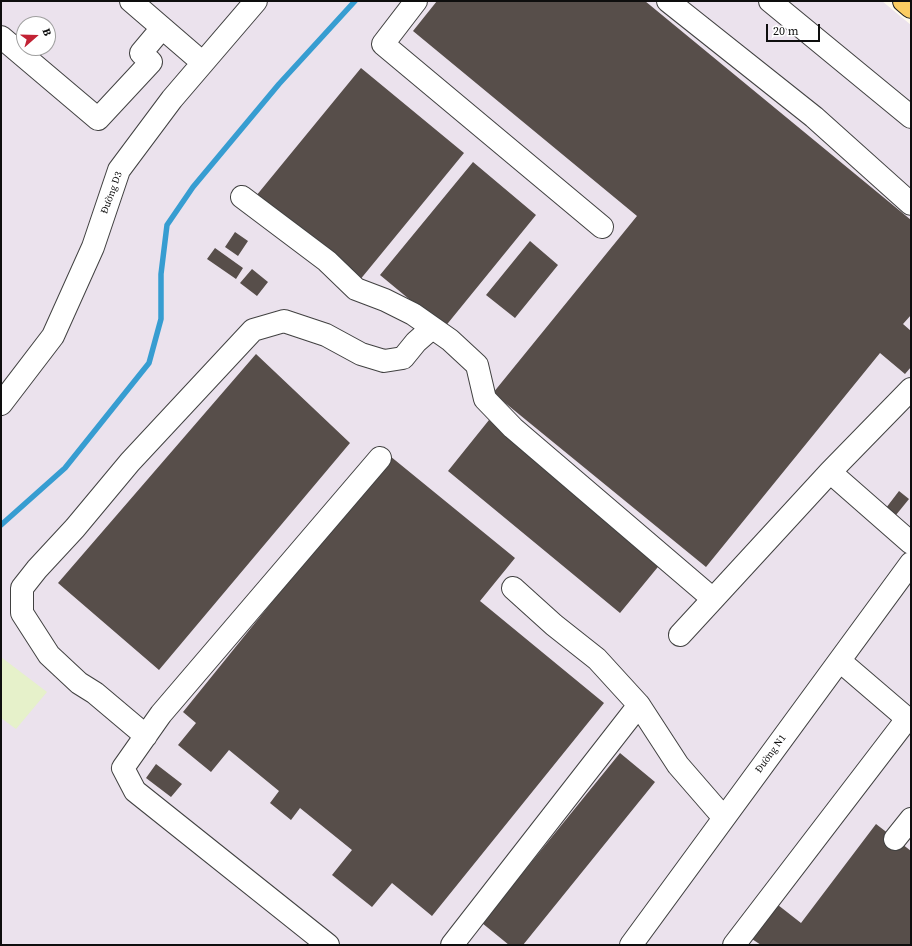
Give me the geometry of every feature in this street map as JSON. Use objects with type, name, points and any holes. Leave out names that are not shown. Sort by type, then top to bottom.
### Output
[{"type":"main road","points":[[904,1],[911,7]]},
{"type":"street","points":[[131,1],[203,63]]},
{"type":"street","name":"Đường D3","points":[[1,404],[53,336],[93,247],[119,170],[172,99],[256,1]]},
{"type":"street","points":[[416,1],[383,44],[602,228]]},
{"type":"street","points":[[668,1],[814,117],[911,204]]},
{"type":"street","points":[[770,1],[911,117]]},
{"type":"street","points":[[1,37],[98,119],[151,62],[142,53],[162,28]]},
{"type":"street","points":[[242,197],[328,261],[356,290],[385,300],[412,314],[450,340],[477,364],[485,399],[513,428],[714,599]]},
{"type":"street","points":[[146,736],[95,693],[79,683],[49,656],[22,613],[22,588],[130,462],[253,330],[284,321],[326,335],[360,354],[384,361],[403,358],[416,342],[432,328]]},
{"type":"street","points":[[680,635],[830,472],[911,389]]},
{"type":"street","points":[[328,945],[135,791],[123,768],[161,714],[380,458]]},
{"type":"street","points":[[830,472],[911,543]]},
{"type":"street","name":"Đường N1","points":[[631,945],[911,563]]},
{"type":"street","points":[[513,588],[554,625],[597,660],[638,705],[678,766],[724,818]]},
{"type":"street","points":[[734,945],[909,720],[840,661]]},
{"type":"street","points":[[452,945],[638,705]]},
{"type":"street","points":[[895,839],[911,818]]},
{"type":"shaded area","points":[[1,1],[882,1],[911,25],[911,945],[1,945]]},
{"type":"green space","points":[[1,657],[47,692],[16,729],[1,718]]},
{"type":"building","points":[[437,1],[645,1],[911,220],[911,315],[903,324],[911,331],[911,367],[905,374],[880,353],[706,567],[493,393],[637,216],[413,31]]},
{"type":"building","points":[[361,68],[464,153],[359,281],[256,196]]},
{"type":"building","points":[[473,162],[536,215],[444,328],[380,275]]},
{"type":"building","points":[[235,232],[248,241],[238,256],[225,247]]},
{"type":"building","points":[[530,241],[558,265],[515,318],[486,295]]},
{"type":"building","points":[[215,248],[243,268],[236,279],[207,259]]},
{"type":"building","points":[[252,269],[268,282],[257,296],[240,283]]},
{"type":"building","points":[[256,354],[350,443],[159,670],[58,583]]},
{"type":"building","points":[[489,420],[662,562],[620,613],[448,471]]},
{"type":"building","points":[[390,456],[515,558],[480,601],[604,703],[432,916],[392,883],[372,907],[332,875],[352,850],[300,808],[291,820],[270,803],[279,791],[229,750],[211,772],[178,745],[196,723],[183,712]]},
{"type":"building","points":[[899,491],[909,499],[896,515],[886,508]]},
{"type":"building","points":[[620,753],[655,782],[523,945],[509,945],[482,923]]},
{"type":"building","points":[[156,764],[182,784],[171,797],[146,778]]},
{"type":"building","points":[[876,824],[911,851],[911,945],[761,945],[752,939],[778,905],[801,923]]},
{"type":"waterway","points":[[1,525],[65,468],[149,363],[161,319],[161,274],[167,225],[193,187],[279,84],[355,1]]}]
